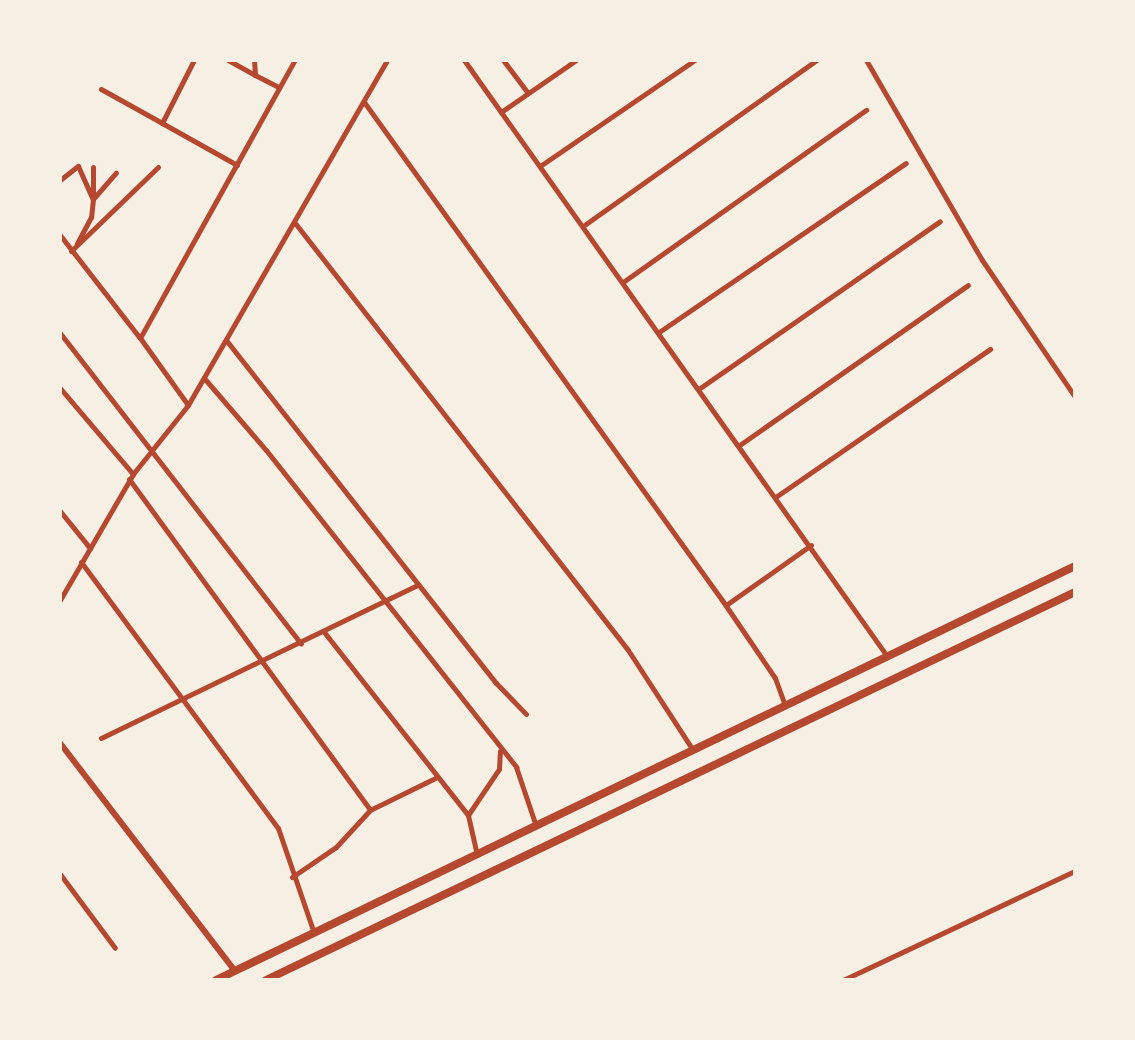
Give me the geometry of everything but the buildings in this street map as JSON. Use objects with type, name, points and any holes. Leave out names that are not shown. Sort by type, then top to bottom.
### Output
[{"type":"highway","points":[[216,980],[1075,566]]},
{"type":"highway","points":[[266,980],[1075,592]]},
{"type":"street","points":[[162,123],[194,60]]},
{"type":"street","points":[[228,60],[279,87]]},
{"type":"street","points":[[254,60],[255,75]]},
{"type":"street","points":[[140,338],[295,60]]},
{"type":"street","points":[[60,600],[131,476],[188,405],[387,60]]},
{"type":"street","points":[[503,60],[528,93]]},
{"type":"street","points":[[501,113],[576,60]]},
{"type":"street","points":[[540,166],[695,60]]},
{"type":"street","points":[[583,226],[817,60]]},
{"type":"street","points":[[866,60],[982,260],[1075,397]]},
{"type":"street","points":[[467,61],[501,113],[741,444],[887,657]]},
{"type":"street","points":[[101,89],[237,165]]},
{"type":"street","points":[[364,102],[726,605],[775,678],[786,706]]},
{"type":"street","points":[[623,282],[866,110]]},
{"type":"street","points":[[659,332],[906,163]]},
{"type":"street","points":[[60,180],[78,166],[93,199]]},
{"type":"street","points":[[71,251],[91,217],[93,167]]},
{"type":"street","points":[[71,251],[158,167]]},
{"type":"street","points":[[93,199],[116,173]]},
{"type":"street","points":[[700,388],[940,221]]},
{"type":"street","points":[[295,223],[628,650],[693,750]]},
{"type":"street","points":[[60,235],[188,405]]},
{"type":"street","points":[[741,444],[968,285]]},
{"type":"street","points":[[60,333],[301,644]]},
{"type":"street","points":[[226,340],[526,714]]},
{"type":"street","points":[[777,496],[990,349]]},
{"type":"street","points":[[204,378],[266,450],[516,767],[536,826]]},
{"type":"street","points":[[60,388],[131,476],[370,810]]},
{"type":"street","points":[[60,511],[90,548]]},
{"type":"street","points":[[726,605],[811,545]]},
{"type":"street","points":[[81,562],[278,828],[292,877],[314,933]]},
{"type":"street","points":[[101,738],[420,585]]},
{"type":"street","points":[[324,632],[468,815],[477,855]]},
{"type":"street","points":[[60,743],[235,971]]},
{"type":"street","points":[[468,815],[499,769],[498,746]]},
{"type":"street","points":[[292,877],[336,847],[370,810],[437,777]]},
{"type":"street","points":[[843,980],[1075,871]]},
{"type":"street","points":[[60,874],[115,948]]}]
